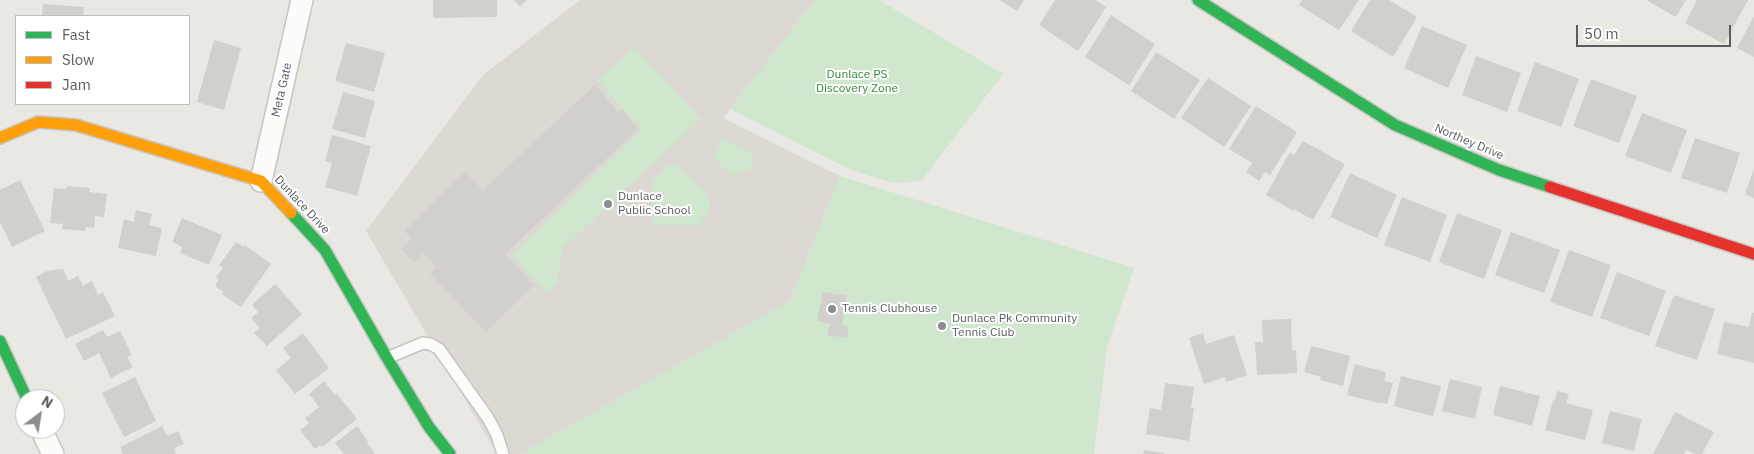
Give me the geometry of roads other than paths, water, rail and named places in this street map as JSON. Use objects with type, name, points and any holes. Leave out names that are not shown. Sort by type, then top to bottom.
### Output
[{"type":"street","name":"Meta Gate","points":[[261,181],[302,0]]},
{"type":"street","name":"Northey Drive","points":[[1198,0],[1395,125],[1499,170],[1754,254]]},
{"type":"street","name":"Dunlace Drive","points":[[0,138],[38,122],[76,125],[261,181],[325,250],[429,427],[450,454]]},
{"type":"street","points":[[0,341],[22,389]]},
{"type":"street","points":[[46,439],[53,454]]},
{"type":"lane","points":[[387,358],[423,343],[430,344],[439,349],[488,418],[498,435],[503,454]]},
{"type":"place","name":"Dunlace Public School","points":[[608,204]]},
{"type":"place","name":"Tennis Clubhouse","points":[[832,309]]},
{"type":"place","name":"Dunlace Pk Community Tennis Club","points":[[942,326]]},
{"type":"park label","name":"Dunlace PS Discovery Zone","points":[[857,82]]}]
